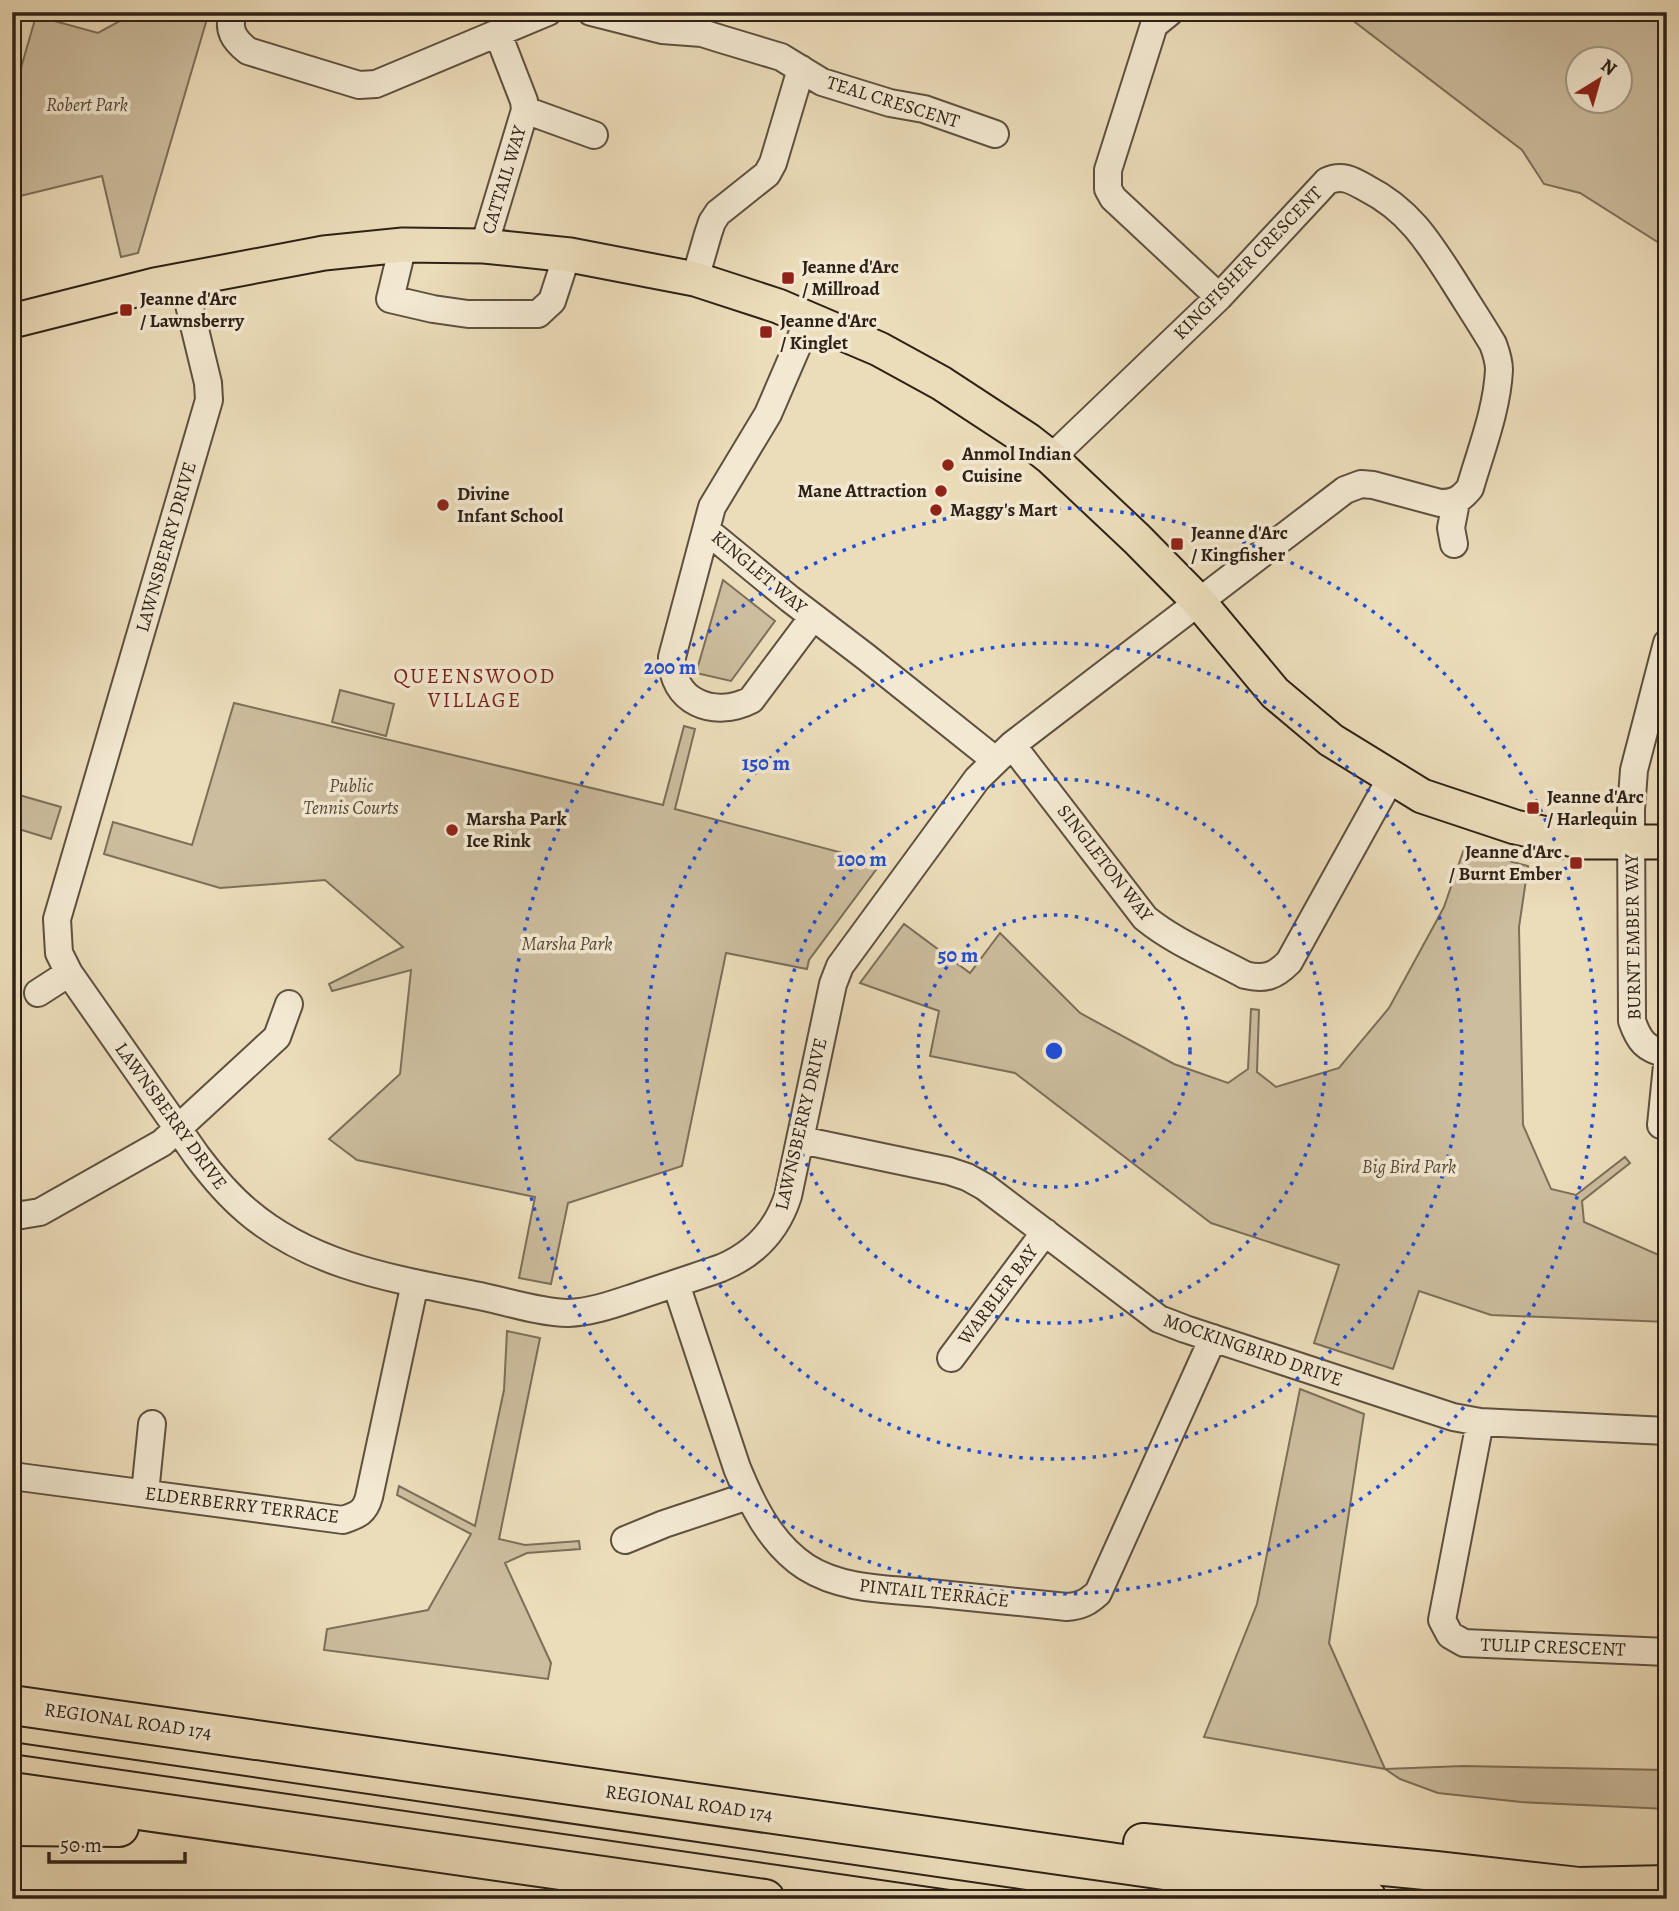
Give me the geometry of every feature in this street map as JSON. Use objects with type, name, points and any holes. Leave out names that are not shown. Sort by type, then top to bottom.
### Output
[{"type":"highway","name":"REGIONAL ROAD 174","points":[[12,1705],[1367,1899]]},
{"type":"highway","points":[[12,1792],[765,1899]]},
{"type":"highway","points":[[734,1809],[1207,1848],[1579,1887],[1667,1885]]},
{"type":"highway","points":[[12,1826],[152,1828],[486,1860]]},
{"type":"main road","points":[[12,321],[155,285],[324,253],[403,245],[484,246],[567,255],[695,279],[778,306],[879,349],[941,383],[1028,440],[1051,458],[1137,539],[1199,602],[1275,693],[1331,740],[1422,796],[1515,827],[1583,842],[1667,842]]},
{"type":"street","points":[[233,12],[230,26],[232,36],[248,51],[359,85],[376,85],[548,12]]},
{"type":"street","name":"TEAL CRESCENT","points":[[591,12],[662,30],[690,22],[702,33],[781,57],[822,82],[890,103],[924,109],[995,134]]},
{"type":"street","points":[[1170,12],[1154,25],[1108,170],[1108,189],[1113,198],[1219,297]]},
{"type":"street","name":"CATTAIL WAY","points":[[484,246],[525,110],[498,34]]},
{"type":"street","points":[[695,279],[712,222],[766,174],[774,163],[801,69]]},
{"type":"street","points":[[525,110],[594,135]]},
{"type":"street","name":"KINGFISHER CRESCENT","points":[[1051,458],[1219,297],[1327,181],[1343,177],[1380,195],[1397,207],[1426,237],[1498,356],[1496,393],[1470,488],[1456,502],[1451,528],[1454,544]]},
{"type":"street","points":[[403,245],[390,299],[468,314],[538,314],[552,301],[567,255]]},
{"type":"street","name":"LAWNSBERRY DRIVE","points":[[183,280],[208,383],[209,400],[57,919],[59,953],[69,973],[219,1185],[267,1227],[289,1241],[336,1263],[415,1283],[568,1313],[601,1308],[737,1261],[764,1240],[783,1212],[789,1196],[833,984],[840,966],[977,779],[1004,752],[1199,602]]},
{"type":"street","name":"KINGLET WAY","points":[[809,319],[768,414],[712,507],[706,530],[813,617],[1004,752]]},
{"type":"street","points":[[1199,602],[1352,486],[1373,485],[1440,503],[1456,502]]},
{"type":"street","points":[[706,530],[672,657],[672,671],[676,683],[684,693],[697,703],[721,708],[739,706],[751,700],[813,617]]},
{"type":"street","name":"BURNT EMBER WAY","points":[[1667,643],[1634,770],[1630,810],[1632,1021],[1638,1038],[1652,1051],[1667,1054]]},
{"type":"street","name":"SINGLETON WAY","points":[[1004,752],[1145,918],[1245,975],[1256,978],[1277,974],[1289,962],[1391,778]]},
{"type":"street","points":[[38,993],[69,973]]},
{"type":"street","points":[[12,1213],[40,1212],[162,1143],[277,1037],[289,1004]]},
{"type":"street","points":[[1661,1125],[1667,1065]]},
{"type":"street","name":"MOCKINGBIRD DRIVE","points":[[801,1140],[967,1177],[985,1187],[1159,1319],[1213,1338],[1453,1417],[1480,1422],[1667,1432]]},
{"type":"street","name":"WARBLER BAY","points":[[951,1358],[1045,1232]]},
{"type":"street","name":"ELDERBERRY TERRACE","points":[[12,1476],[343,1520],[360,1514],[367,1506],[415,1283]]},
{"type":"street","name":"PINTAIL TERRACE","points":[[676,1284],[748,1496],[760,1519],[787,1551],[822,1576],[841,1582],[1067,1607],[1080,1606],[1098,1593],[1213,1338]]},
{"type":"street","name":"TULIP CRESCENT","points":[[1480,1422],[1442,1620],[1450,1635],[1464,1643],[1667,1652]]},
{"type":"street","points":[[145,1493],[152,1424]]},
{"type":"street","points":[[625,1540],[748,1496]]},
{"type":"green space","name":"Robert Park","points":[[136,12],[209,12],[138,253],[121,257],[102,176],[12,198],[12,99],[36,16],[98,33]]},
{"type":"green space","points":[[1348,12],[1667,12],[1667,248],[1580,193],[1544,184],[1522,150],[1351,19]]},
{"type":"green space","points":[[723,580],[775,621],[731,681],[696,673]]},
{"type":"green space","points":[[340,690],[394,704],[386,736],[332,722]]},
{"type":"green space","name":"Marsha Park","points":[[234,703],[663,805],[684,726],[695,729],[675,809],[881,863],[809,960],[807,969],[726,953],[682,1166],[568,1203],[551,1284],[519,1278],[535,1197],[357,1160],[329,1139],[400,1074],[411,970],[332,991],[329,984],[403,947],[325,880],[220,888],[104,854],[113,822],[192,845]]},
{"type":"green space","points":[[12,793],[61,807],[51,839],[12,827]]},
{"type":"green space","name":"Big Bird Park","points":[[1464,849],[1528,866],[1519,927],[1523,1125],[1551,1189],[1576,1195],[1625,1157],[1630,1163],[1582,1201],[1584,1222],[1663,1257],[1667,1255],[1667,1322],[1491,1315],[1419,1291],[1393,1369],[1314,1343],[1339,1265],[1211,1223],[1015,1073],[930,1056],[939,1011],[860,983],[904,924],[970,973],[1000,933],[1080,1013],[1174,1064],[1228,1083],[1248,1069],[1251,1009],[1259,1010],[1257,1072],[1276,1087],[1339,1068],[1389,1008],[1444,907]]},
{"type":"green space","points":[[507,1331],[540,1338],[499,1539],[525,1545],[579,1541],[580,1549],[527,1553],[505,1563],[551,1663],[548,1679],[324,1650],[327,1629],[428,1610],[471,1534],[397,1495],[399,1486],[475,1526],[504,1390]]},
{"type":"green space","points":[[1300,1389],[1364,1414],[1329,1643],[1385,1769],[1204,1737],[1257,1604]]},
{"type":"green space","points":[[1463,1766],[1667,1770],[1667,1809],[1521,1802],[1438,1793],[1400,1779],[1385,1769]]},
{"type":"tram line","points":[[12,1742],[1088,1899]]},
{"type":"tram line","points":[[12,1754],[1012,1899]]},
{"type":"place","name":"Jeanne d'Arc / Millroad","points":[[788,278]]},
{"type":"place","name":"Jeanne d'Arc / Lawnsberry","points":[[126,310]]},
{"type":"place","name":"Jeanne d'Arc / Kinglet","points":[[766,332]]},
{"type":"place","name":"Anmol Indian Cuisine","points":[[948,465]]},
{"type":"place","name":"Mane Attraction","points":[[941,491]]},
{"type":"place","name":"Divine Infant School","points":[[443,505]]},
{"type":"place","name":"Maggy's Mart","points":[[936,510]]},
{"type":"place","name":"Jeanne d'Arc / Kingfisher","points":[[1177,544]]},
{"type":"place","name":"Jeanne d'Arc / Harlequin","points":[[1533,808]]},
{"type":"place","name":"Marsha Park Ice Rink","points":[[452,830]]},
{"type":"place","name":"Jeanne d'Arc / Burnt Ember","points":[[1576,863]]},
{"type":"district","name":"QUEENSWOOD VILLAGE","points":[[475,688]]},
{"type":"park label","name":"Public Tennis Courts","points":[[351,797]]}]
